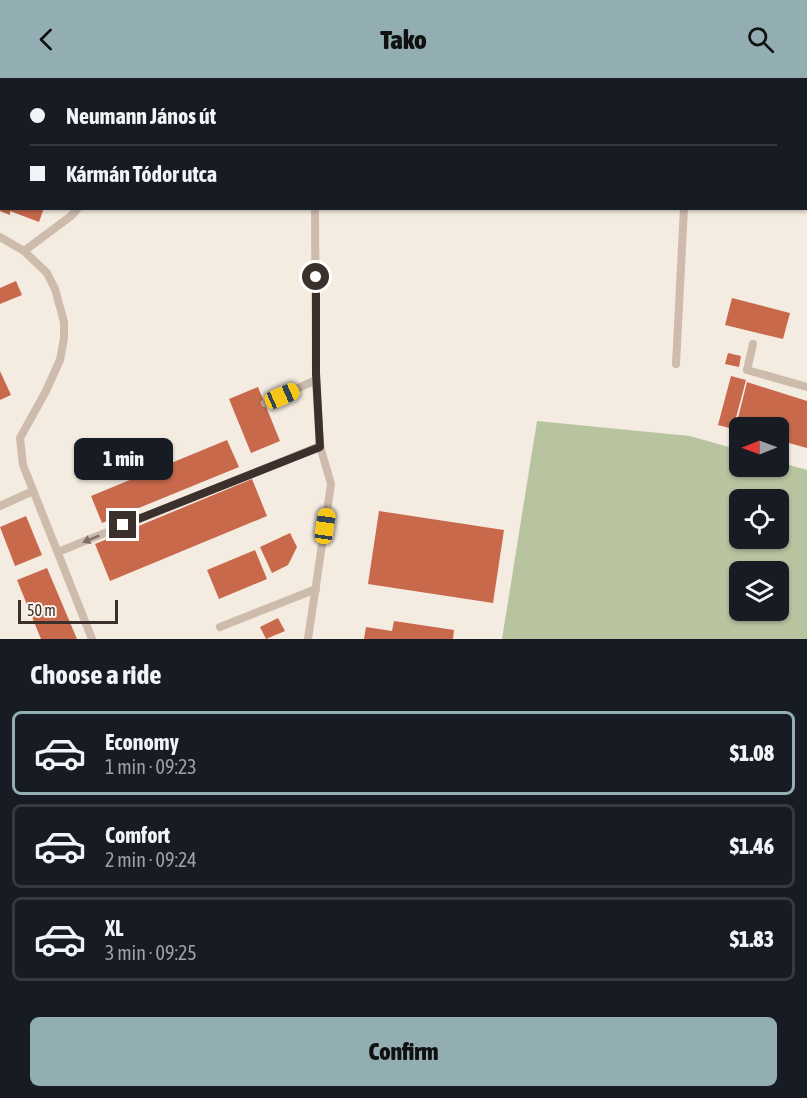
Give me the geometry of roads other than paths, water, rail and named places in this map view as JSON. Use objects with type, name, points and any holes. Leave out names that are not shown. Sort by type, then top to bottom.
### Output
[{"type":"lane","points":[[24,251],[76,210]]},
{"type":"lane","points":[[308,639],[331,484],[320,447],[316,380],[315,210]]},
{"type":"lane","points":[[676,364],[684,210]]},
{"type":"lane","points":[[0,237],[24,251],[47,273],[55,289],[64,322],[60,360],[20,438],[23,465],[92,639]]},
{"type":"lane","points":[[753,344],[747,370],[807,387]]},
{"type":"lane","points":[[265,403],[316,380]]},
{"type":"lane","points":[[58,552],[320,447]]},
{"type":"lane","points":[[0,506],[33,491]]},
{"type":"lane","points":[[220,627],[316,589]]}]
